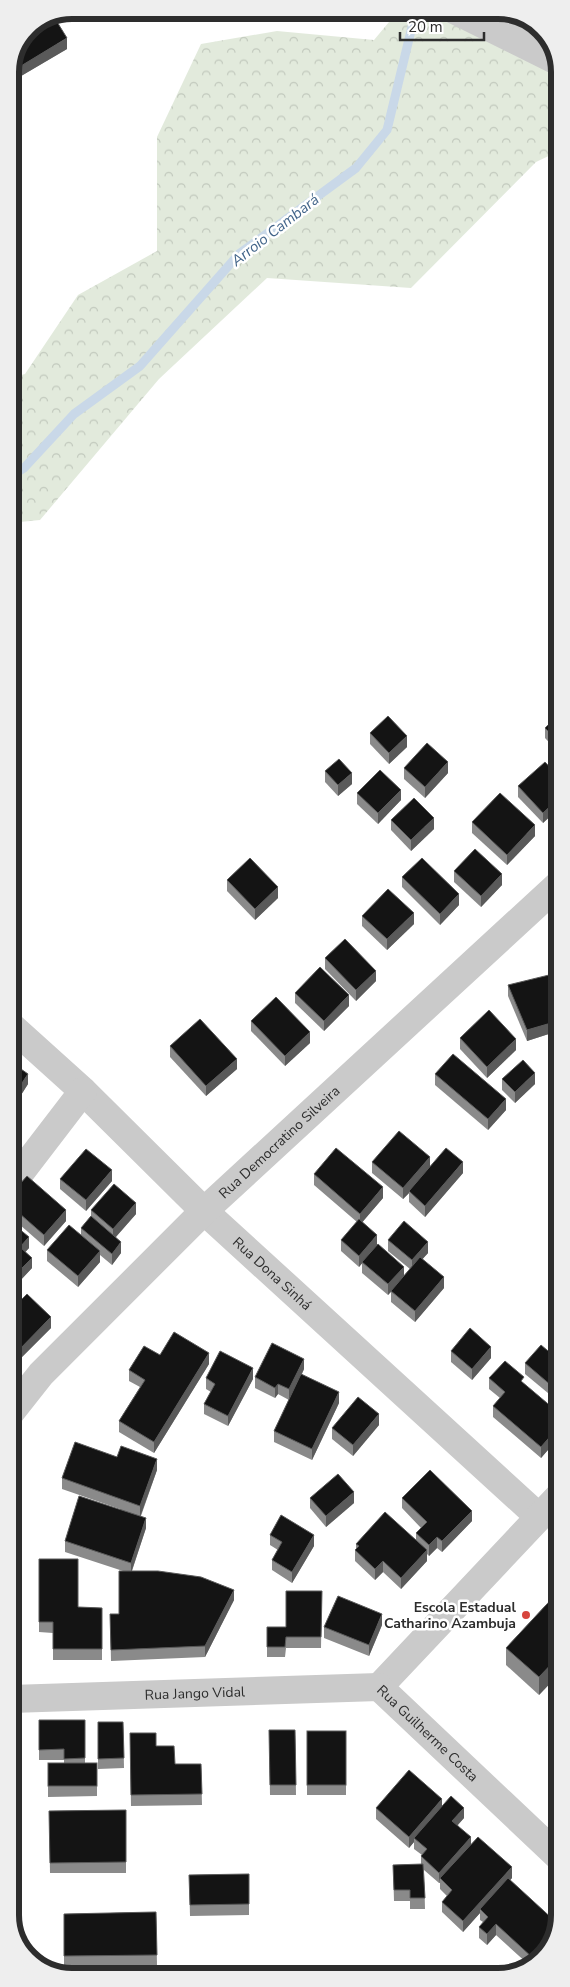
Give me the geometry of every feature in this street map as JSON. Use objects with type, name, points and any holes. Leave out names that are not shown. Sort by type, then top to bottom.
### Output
[{"type":"street","points":[[472,19],[549,57]]},
{"type":"street","name":"Rua Democratino Silveira","points":[[19,1402],[41,1374],[204,1211],[551,891]]},
{"type":"street","name":"Rua Dona Sinhá","points":[[19,1033],[84,1091],[204,1211],[538,1516]]},
{"type":"street","points":[[19,1175],[84,1091]]},
{"type":"street","name":"Rua Guilherme Costa","points":[[551,1504],[379,1687],[551,1849]]},
{"type":"street","name":"Rua Jango Vidal","points":[[19,1699],[379,1687]]},
{"type":"green space","points":[[392,19],[501,19],[518,23],[528,28],[544,45],[550,62],[551,155],[536,162],[411,288],[267,278],[159,379],[40,520],[19,522],[19,376],[25,374],[78,295],[157,251],[157,137],[201,44],[277,31],[374,40]]},
{"type":"building","points":[[57,22],[67,38],[20,67],[23,52],[28,42],[42,28]]},
{"type":"building","points":[[388,716],[407,736],[389,753],[370,733]]},
{"type":"building","points":[[551,722],[551,734],[545,728]]},
{"type":"building","points":[[427,743],[448,762],[425,787],[404,768]]},
{"type":"building","points":[[339,759],[352,773],[338,785],[325,771]]},
{"type":"building","points":[[545,762],[551,768],[551,806],[543,813],[518,786]]},
{"type":"building","points":[[380,770],[401,790],[378,813],[357,793]]},
{"type":"building","points":[[500,793],[535,825],[507,855],[472,822]]},
{"type":"building","points":[[414,798],[434,818],[411,840],[391,820]]},
{"type":"building","points":[[475,849],[502,874],[481,896],[454,871]]},
{"type":"building","points":[[250,858],[278,887],[255,909],[227,880]]},
{"type":"building","points":[[422,858],[459,894],[440,914],[402,877]]},
{"type":"building","points":[[388,889],[414,913],[387,939],[362,916]]},
{"type":"building","points":[[345,939],[376,971],[356,990],[325,958]]},
{"type":"building","points":[[320,967],[349,995],[324,1021],[295,993]]},
{"type":"building","points":[[549,975],[551,985],[551,1023],[527,1030],[508,985]]},
{"type":"building","points":[[276,997],[310,1032],[285,1056],[251,1021]]},
{"type":"building","points":[[489,1010],[516,1039],[487,1067],[460,1038]]},
{"type":"building","points":[[200,1019],[237,1059],[206,1086],[170,1046]]},
{"type":"building","points":[[453,1054],[506,1099],[488,1119],[435,1074]]},
{"type":"building","points":[[523,1060],[535,1073],[515,1092],[502,1079]]},
{"type":"building","points":[[19,1068],[28,1074],[19,1088]]},
{"type":"building","points":[[399,1131],[430,1157],[403,1188],[372,1162]]},
{"type":"building","points":[[336,1148],[383,1187],[360,1214],[314,1174]]},
{"type":"building","points":[[446,1148],[463,1162],[425,1206],[409,1191]]},
{"type":"building","points":[[86,1149],[112,1170],[86,1200],[60,1179]]},
{"type":"building","points":[[27,1176],[66,1210],[44,1235],[19,1213],[19,1185]]},
{"type":"building","points":[[114,1184],[136,1203],[113,1229],[91,1210]]},
{"type":"building","points":[[91,1216],[121,1242],[112,1254],[81,1228]]},
{"type":"building","points":[[359,1219],[377,1235],[359,1256],[341,1240]]},
{"type":"building","points":[[404,1221],[428,1242],[412,1260],[388,1240]]},
{"type":"building","points":[[69,1225],[100,1251],[78,1276],[47,1250]]},
{"type":"building","points":[[19,1229],[29,1237],[20,1247],[32,1258],[19,1271]]},
{"type":"building","points":[[378,1244],[404,1267],[388,1284],[362,1262]]},
{"type":"building","points":[[420,1257],[444,1277],[415,1311],[391,1291]]},
{"type":"building","points":[[27,1294],[51,1317],[19,1350],[19,1302]]},
{"type":"building","points":[[470,1328],[491,1347],[472,1369],[451,1351]]},
{"type":"building","points":[[174,1332],[209,1353],[154,1442],[119,1421],[145,1380],[129,1370],[144,1346],[160,1355]]},
{"type":"building","points":[[272,1343],[304,1359],[289,1389],[278,1384],[275,1388],[255,1377]]},
{"type":"building","points":[[541,1345],[551,1353],[551,1385],[525,1363]]},
{"type":"building","points":[[220,1351],[253,1368],[228,1416],[204,1404],[215,1384],[206,1378]]},
{"type":"building","points":[[505,1361],[524,1377],[521,1381],[551,1406],[551,1435],[541,1447],[493,1406],[505,1392],[489,1378]]},
{"type":"building","points":[[301,1374],[339,1392],[312,1449],[274,1431]]},
{"type":"building","points":[[358,1397],[379,1414],[353,1445],[332,1428]]},
{"type":"building","points":[[75,1442],[117,1457],[121,1446],[157,1459],[140,1506],[62,1478]]},
{"type":"building","points":[[430,1470],[472,1511],[442,1541],[437,1537],[429,1545],[416,1533],[427,1522],[402,1498]]},
{"type":"building","points":[[338,1474],[354,1492],[326,1516],[310,1498]]},
{"type":"building","points":[[79,1496],[146,1518],[131,1563],[65,1541]]},
{"type":"building","points":[[385,1512],[427,1550],[401,1578],[383,1561],[375,1569],[355,1550],[359,1546],[356,1544]]},
{"type":"building","points":[[281,1515],[314,1535],[292,1572],[272,1560],[282,1542],[270,1535]]},
{"type":"building","points":[[39,1559],[78,1559],[78,1607],[102,1608],[102,1649],[53,1649],[53,1622],[39,1622]]},
{"type":"building","points":[[119,1571],[158,1571],[201,1577],[234,1590],[205,1646],[111,1650],[110,1614],[119,1614]]},
{"type":"building","points":[[286,1591],[322,1591],[321,1637],[286,1637],[285,1647],[267,1647],[267,1627],[286,1627]]},
{"type":"building","points":[[338,1596],[382,1614],[369,1645],[324,1627]]},
{"type":"building","points":[[551,1600],[551,1664],[539,1677],[506,1648]]},
{"type":"building","points":[[39,1720],[85,1720],[85,1758],[64,1759],[64,1749],[39,1750]]},
{"type":"building","points":[[98,1722],[123,1722],[124,1758],[98,1759]]},
{"type":"building","points":[[269,1730],[295,1730],[296,1785],[270,1785]]},
{"type":"building","points":[[307,1731],[346,1731],[346,1785],[307,1785]]},
{"type":"building","points":[[130,1733],[156,1733],[156,1746],[174,1746],[175,1764],[201,1764],[202,1794],[131,1795]]},
{"type":"building","points":[[48,1763],[97,1763],[97,1786],[48,1786]]},
{"type":"building","points":[[409,1770],[442,1799],[409,1837],[376,1808]]},
{"type":"building","points":[[451,1796],[464,1808],[452,1821],[471,1837],[439,1873],[421,1856],[427,1849],[414,1838]]},
{"type":"building","points":[[126,1810],[126,1862],[50,1863],[49,1811]]},
{"type":"building","points":[[478,1837],[512,1867],[463,1921],[442,1902],[452,1890],[440,1878]]},
{"type":"building","points":[[423,1864],[425,1898],[410,1898],[410,1890],[394,1890],[393,1865]]},
{"type":"building","points":[[249,1874],[249,1904],[190,1905],[189,1875]]},
{"type":"building","points":[[508,1878],[551,1917],[544,1942],[531,1956],[496,1924],[487,1934],[479,1927],[488,1917],[480,1909]]},
{"type":"building","points":[[156,1912],[157,1955],[64,1956],[64,1914]]},
{"type":"waterway","name":"Arroio Cambará","points":[[19,471],[74,414],[140,366],[239,254],[356,168],[387,130],[414,19]]},
{"type":"place","name":"Escola Estadual Catharino Azambuja","points":[[526,1615]]}]
